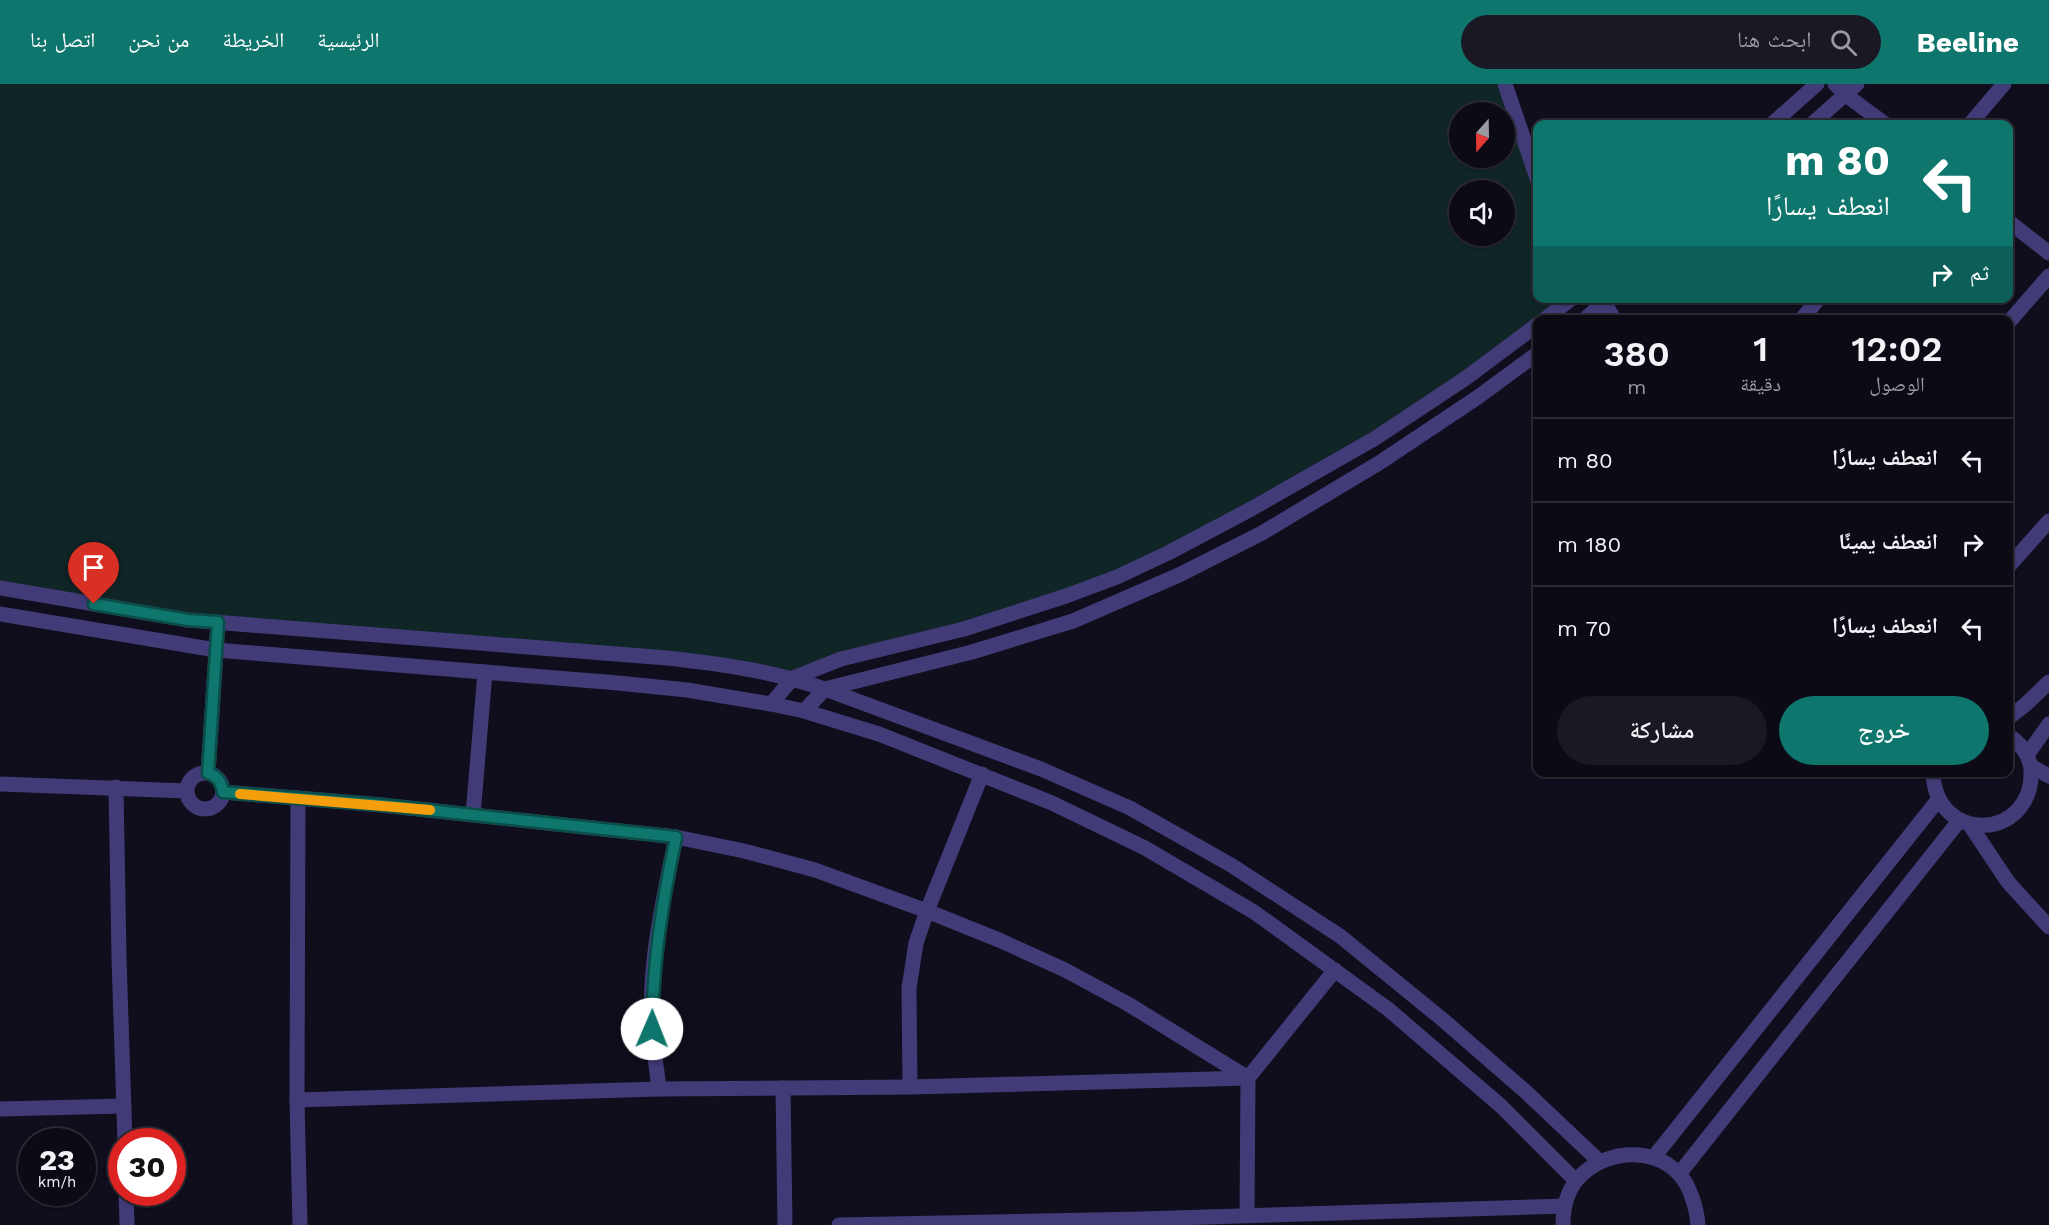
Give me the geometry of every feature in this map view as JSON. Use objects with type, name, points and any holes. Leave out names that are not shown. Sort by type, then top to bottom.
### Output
[{"type":"street","points":[[1505,84],[1533,166]]},
{"type":"street","points":[[1776,120],[1817,84]]},
{"type":"street","points":[[1815,120],[1841,90],[1857,84]]},
{"type":"street","points":[[1973,120],[2004,84]]},
{"type":"street","points":[[1841,90],[1880,120]]},
{"type":"street","points":[[2013,225],[2049,253]]},
{"type":"street","points":[[2013,316],[2049,276]]},
{"type":"street","points":[[1551,315],[1566,303]]},
{"type":"street","points":[[1590,315],[1602,303]]},
{"type":"street","points":[[1805,315],[1815,303]]},
{"type":"street","points":[[771,704],[793,678],[841,659],[964,629],[1117,577],[1168,554],[1374,440],[1466,378],[1533,328]]},
{"type":"street","points":[[804,711],[825,689],[972,652],[1073,621],[1179,575],[1262,533],[1379,463],[1478,397],[1533,357]]},
{"type":"street","points":[[2013,561],[2049,520]]},
{"type":"street","points":[[0,588],[188,620],[667,658],[736,666],[793,678],[825,689],[1041,769],[1130,808],[1231,865],[1340,936],[1525,1090],[1599,1161]]},
{"type":"street","points":[[0,614],[216,650],[618,682],[687,690],[804,711],[879,734],[1052,803],[1145,848],[1254,912],[1388,1009],[1501,1106],[1576,1180]]},
{"type":"street","points":[[208,773],[218,622]]},
{"type":"street","points":[[473,815],[485,672]]},
{"type":"street","points":[[2013,714],[2049,682]]},
{"type":"street","points":[[1965,823],[1990,826],[2009,819],[2024,804],[2031,786],[2029,760],[2049,724]]},
{"type":"street","points":[[2013,738],[2029,760],[2049,776]]},
{"type":"street","points":[[208,773],[216,776],[222,783],[223,792],[221,800],[215,806],[201,808],[189,799],[187,791],[189,781],[197,774],[208,773]]},
{"type":"street","points":[[910,1087],[910,969],[927,911],[982,774]]},
{"type":"street","points":[[1933,777],[1938,800],[1947,812],[1965,823],[2008,882],[2049,927]]},
{"type":"street","points":[[0,784],[187,791]]},
{"type":"street","points":[[116,787],[125,1128]]},
{"type":"street","points":[[223,792],[473,815],[676,837],[744,851],[815,870],[927,911],[1065,970],[1128,1004],[1248,1078]]},
{"type":"street","points":[[298,798],[297,1100],[300,1225]]},
{"type":"street","points":[[1654,1157],[1938,800]]},
{"type":"street","points":[[1679,1174],[1965,823]]},
{"type":"street","points":[[659,1089],[652,1029],[653,980],[660,914],[676,837]]},
{"type":"street","points":[[1247,1215],[1248,1078],[1335,970]]},
{"type":"street","points":[[297,1100],[659,1089],[910,1087],[1248,1078]]},
{"type":"street","points":[[783,1088],[785,1225]]},
{"type":"street","points":[[0,1109],[124,1106]]},
{"type":"street","points":[[1563,1225],[1564,1206],[1576,1180],[1599,1161],[1618,1155],[1654,1157],[1679,1174],[1696,1205],[1699,1225]]},
{"type":"street","points":[[126,1206],[127,1225]]},
{"type":"street","points":[[839,1225],[1564,1206]]},
{"type":"green space","points":[[0,84],[1506,84],[1512,102],[1449,102],[1449,168],[1515,168],[1515,112],[1533,167],[1533,303],[1567,303],[1551,315],[1533,315],[1533,328],[1466,378],[1117,577],[793,678],[736,666],[218,622],[0,588]]},
{"type":"slow traffic","points":[[240,794],[430,810]]},
{"type":"route","points":[[94,604],[188,620],[218,622],[208,773],[216,776],[222,783],[223,792],[382,805],[676,837],[660,914],[653,980],[652,1029]]}]
